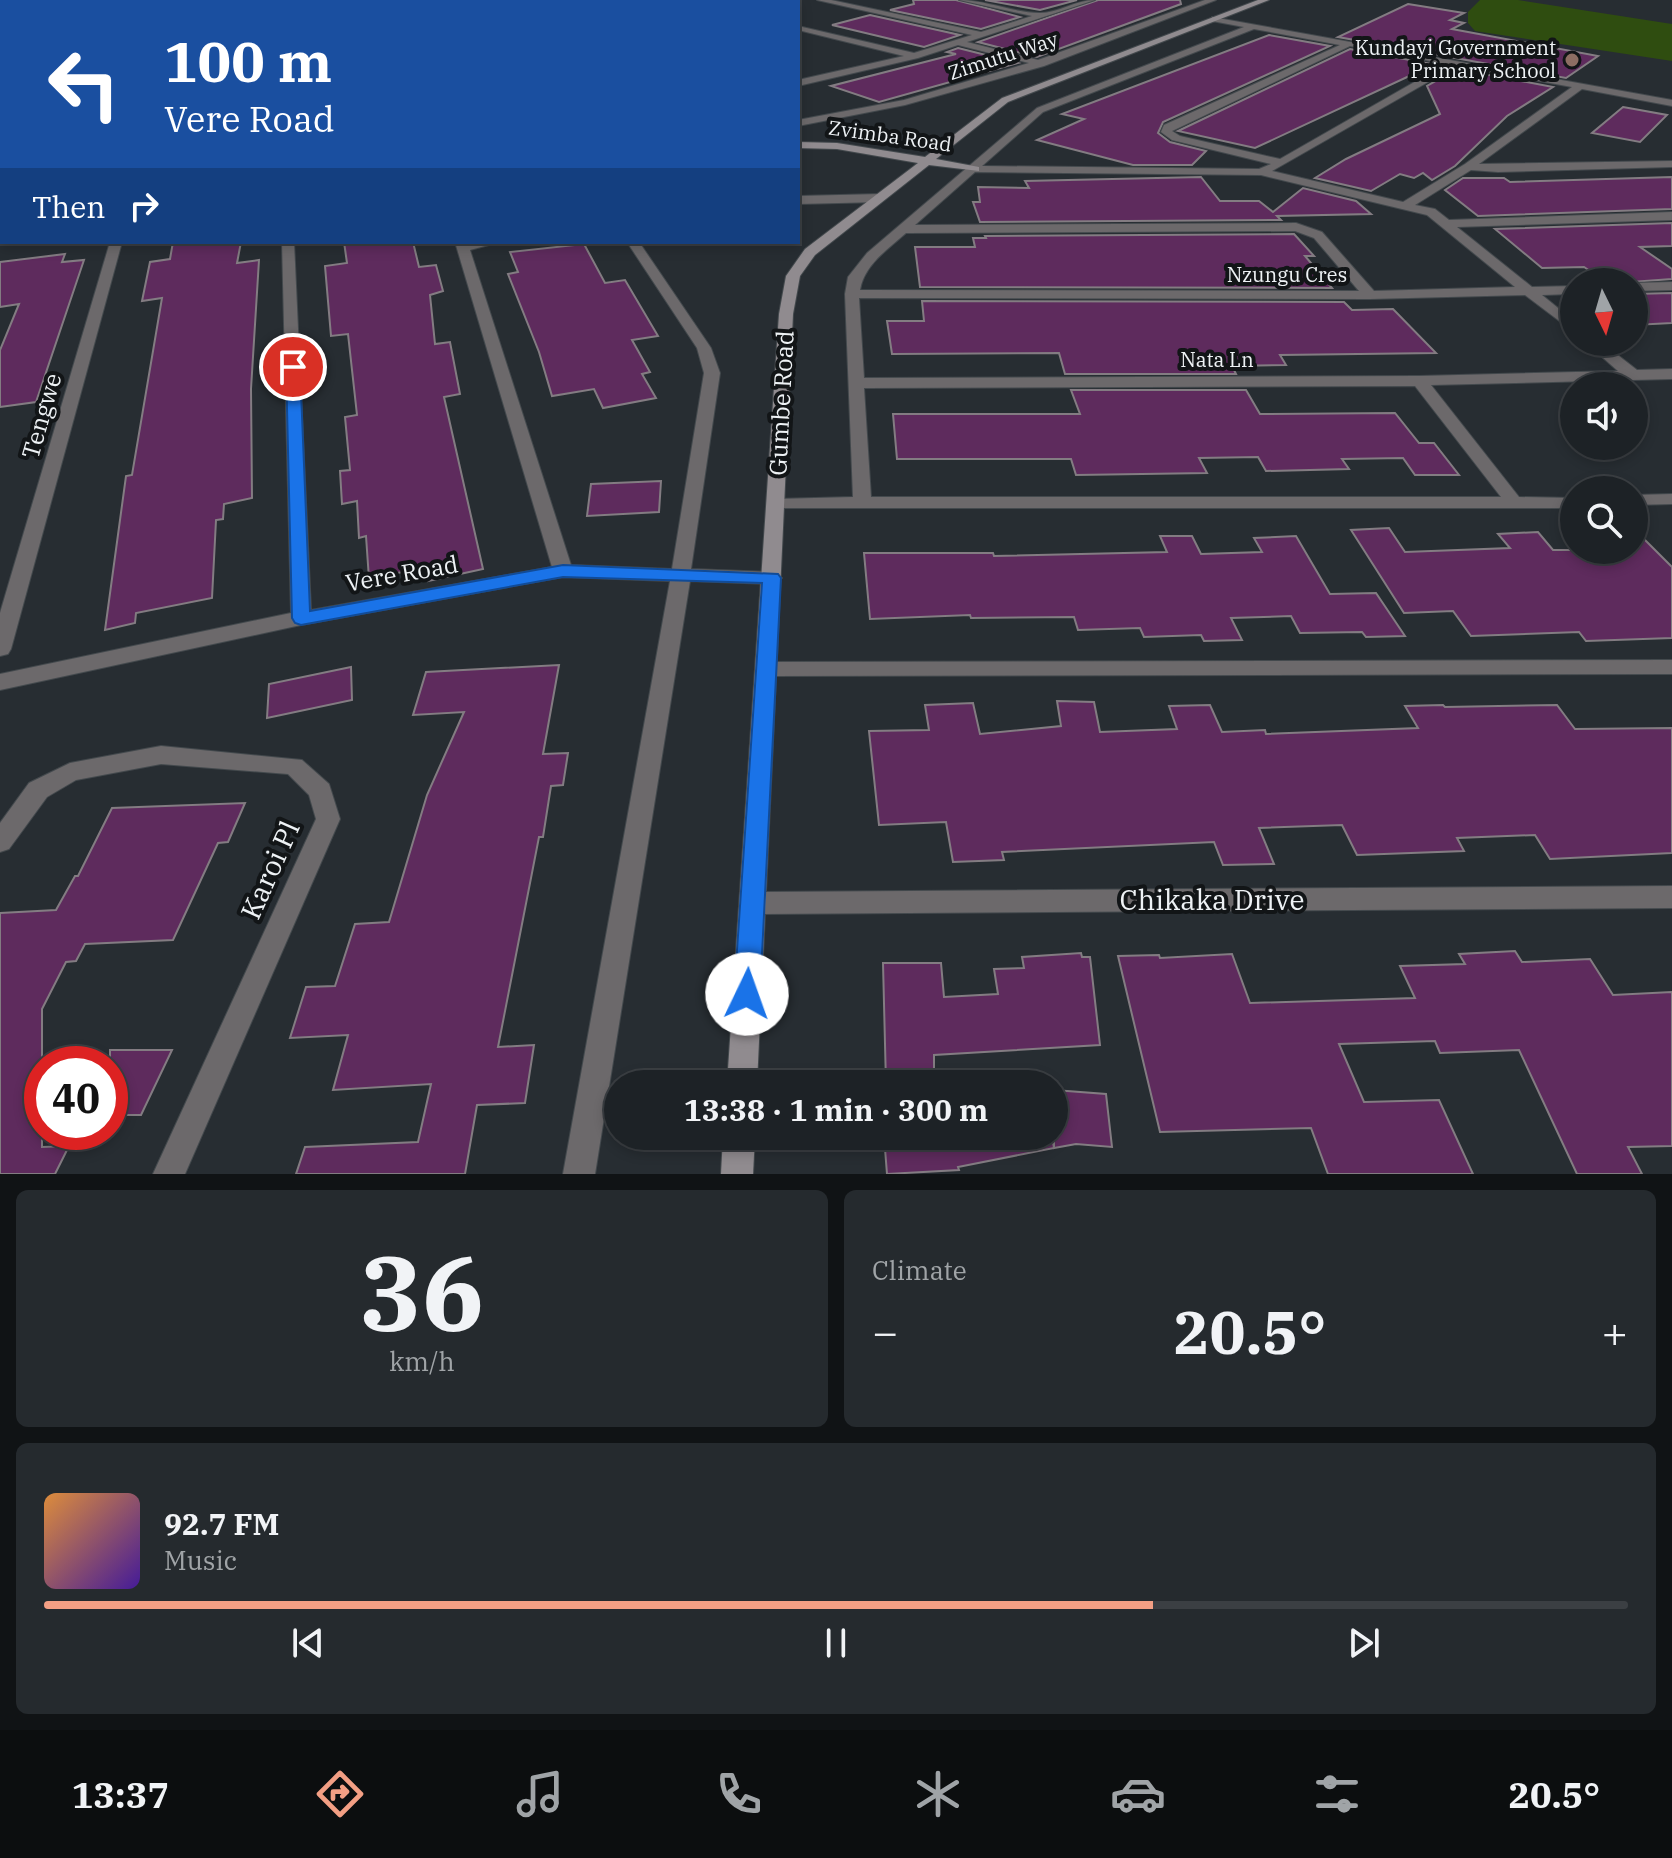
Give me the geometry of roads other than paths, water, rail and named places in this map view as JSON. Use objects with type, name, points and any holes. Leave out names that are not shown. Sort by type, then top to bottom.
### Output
[{"type":"street","points":[[821,0],[982,35]]},
{"type":"street","points":[[963,0],[1041,16]]},
{"type":"street","points":[[800,83],[915,56],[1091,0]]},
{"type":"street","name":"Zimutu Way","points":[[800,123],[852,115],[933,96],[1041,64],[1212,0]]},
{"type":"street","name":"Gumbe Road","points":[[743,1070],[786,314],[793,276],[810,252],[1005,100],[1262,0]]},
{"type":"street","points":[[1215,19],[1672,103]]},
{"type":"street","points":[[862,502],[852,294],[855,277],[872,256],[1040,110],[1253,26]]},
{"type":"street","points":[[800,28],[915,56]]},
{"type":"street","points":[[958,43],[1041,64]]},
{"type":"street","points":[[1282,163],[1176,138],[1166,132],[1168,127],[1348,44]]},
{"type":"street","points":[[1261,172],[1282,163],[1453,64]]},
{"type":"street","points":[[800,73],[811,82]]},
{"type":"street","points":[[1408,204],[1469,166],[1580,86]]},
{"type":"street","name":"Zvimba Road","points":[[800,145],[837,146],[975,169]]},
{"type":"street","points":[[1469,166],[1498,169],[1672,164]]},
{"type":"street","points":[[975,169],[1261,172],[1408,204],[1431,212],[1560,317]]},
{"type":"street","points":[[800,200],[880,198]]},
{"type":"street","points":[[1446,224],[1672,216]]},
{"type":"street","name":"Nzungu Cres","points":[[904,229],[1296,227],[1318,235],[1370,295]]},
{"type":"street","name":"Tengwe","points":[[0,649],[115,244]]},
{"type":"street","points":[[288,244],[301,618]]},
{"type":"street","points":[[462,244],[563,571]]},
{"type":"street","points":[[579,1174],[712,373],[704,348],[634,244]]},
{"type":"street","points":[[1648,287],[1672,286]]},
{"type":"street","points":[[1370,295],[1560,290]]},
{"type":"street","name":"Nzungu Cres","points":[[852,294],[1370,295]]},
{"type":"street","points":[[1609,356],[1629,372]]},
{"type":"street","name":"Nata Ln","points":[[1648,375],[1672,374]]},
{"type":"street","name":"Nata Ln","points":[[858,383],[1560,378]]},
{"type":"street","points":[[1419,381],[1515,504]]},
{"type":"street","points":[[1648,500],[1672,499]]},
{"type":"street","points":[[776,504],[1560,503]]},
{"type":"street","name":"Vere Road","points":[[0,682],[301,618],[563,571],[772,578]]},
{"type":"street","points":[[767,669],[1672,667]]},
{"type":"street","name":"Karoi Pl","points":[[0,842],[38,790],[70,772],[161,755],[294,766],[320,791],[328,819],[169,1174]]},
{"type":"street","name":"Chikaka Drive","points":[[753,903],[1672,897]]},
{"type":"street","points":[[737,1174],[738,1150]]},
{"type":"place","name":"Kundayi Government Primary School","points":[[1572,60]]}]
